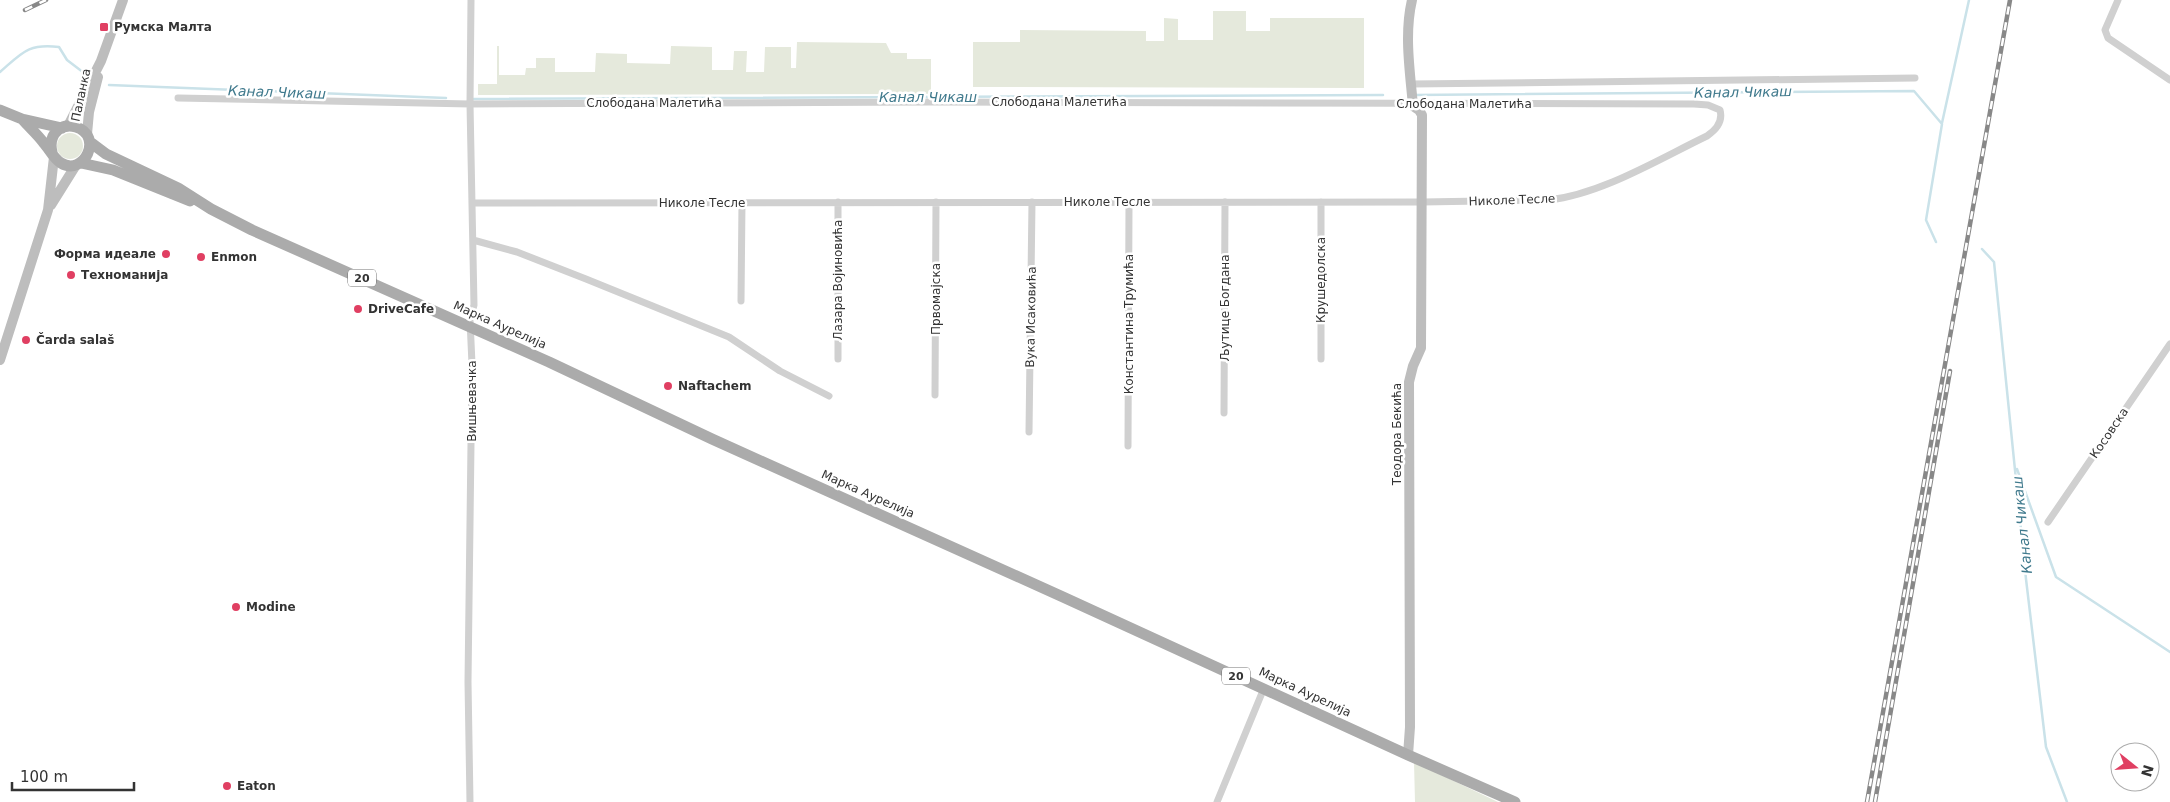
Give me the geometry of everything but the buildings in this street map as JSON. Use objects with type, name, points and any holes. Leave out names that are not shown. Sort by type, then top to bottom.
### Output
[{"type":"main road","name":"20","points":[[0,110],[22,119],[78,128],[89,138]]},
{"type":"main road","name":"20","points":[[22,119],[53,155],[64,164],[78,164]]},
{"type":"main road","points":[[53,155],[52,138],[65,127]]},
{"type":"main road","points":[[78,164],[88,154],[89,138]]},
{"type":"main road","name":"Марка Аурелија","points":[[89,138],[106,154],[178,188],[211,209],[252,230],[1515,802]]},
{"type":"main road","name":"Марка Аурелија","points":[[78,164],[113,170],[211,209]]},
{"type":"street","name":"Паланка","points":[[89,138],[88,112],[101,61],[123,0]]},
{"type":"street","name":"Вишњевачка","points":[[470,802],[468,682],[471,328],[474,305],[470,104],[471,0]]},
{"type":"street","name":"Теодора Бекића","points":[[1408,755],[1410,727],[1409,382],[1413,366],[1422,348],[1423,202],[1422,115],[1413,103],[1411,85],[1408,21],[1412,0]]},
{"type":"street","points":[[2118,0],[2105,30],[2108,38],[2170,80]]},
{"type":"street","name":"Паланка","points":[[65,127],[101,61]]},
{"type":"street","name":"Слободана Малетића","points":[[1411,85],[1915,78]]},
{"type":"street","name":"Слободана Малетића","points":[[178,98],[470,104],[951,102],[1694,104],[1708,105],[1720,110],[1720,120]]},
{"type":"street","name":"Николе Тесле","points":[[472,203],[1129,203],[1549,200],[1570,198],[1614,180],[1707,136],[1713,132],[1720,120]]},
{"type":"street","points":[[48,210],[53,155]]},
{"type":"street","points":[[0,360],[48,210],[64,182],[78,164]]},
{"type":"street","points":[[741,301],[742,202]]},
{"type":"street","name":"Лазара Војиновића","points":[[838,202],[838,359]]},
{"type":"street","name":"Првомајска","points":[[935,395],[936,202]]},
{"type":"street","name":"Вука Исаковића","points":[[1030,432],[1032,202]]},
{"type":"street","name":"Љутице Богдана","points":[[1224,413],[1225,202]]},
{"type":"street","name":"Крушедолска","points":[[1321,202],[1321,359]]},
{"type":"street","name":"Константина Трумића","points":[[1128,446],[1129,203]]},
{"type":"street","points":[[473,240],[517,252],[729,337],[780,371],[830,396]]},
{"type":"street","name":"Косовска","points":[[2048,522],[2170,344]]},
{"type":"street","points":[[1217,802],[1264,688]]},
{"type":"shaded area","points":[[1213,11],[1246,11],[1246,31],[1270,31],[1270,18],[1364,18],[1364,88],[973,87],[973,42],[1020,42],[1020,30],[1146,31],[1146,41],[1164,41],[1164,18],[1178,19],[1178,40],[1213,40]]},
{"type":"shaded area","points":[[797,42],[886,43],[891,53],[907,53],[907,59],[931,59],[931,94],[478,95],[478,84],[497,84],[497,46],[499,46],[499,75],[525,75],[526,68],[536,68],[536,58],[555,58],[555,72],[595,72],[596,53],[627,54],[627,63],[670,64],[671,46],[712,47],[712,70],[733,70],[734,51],[747,51],[746,72],[764,72],[765,47],[791,47],[791,68],[796,68]]},
{"type":"shaded area","points":[[70,133],[79,137],[83,146],[79,155],[70,159],[61,155],[57,146],[61,137]]},
{"type":"shaded area","points":[[1414,762],[1498,802],[1415,802]]},
{"type":"waterway","points":[[1942,123],[1969,0]]},
{"type":"waterway","name":"Канал Чикаш","points":[[0,72],[26,51],[48,46],[59,47],[67,60],[88,76]]},
{"type":"waterway","name":"Канал Чикаш","points":[[109,85],[446,98]]},
{"type":"waterway","name":"Канал Чикаш","points":[[1414,95],[1914,91],[1942,124],[1926,220],[1936,242]]},
{"type":"waterway","name":"Канал Чикаш","points":[[472,99],[1383,95]]},
{"type":"waterway","name":"Канал Чикаш","points":[[1982,249],[1994,262],[2026,579],[2046,747],[2067,802]]},
{"type":"waterway","points":[[2017,469],[2056,577],[2170,652]]},
{"type":"railway","points":[[25,10],[46,0]]},
{"type":"railway","points":[[1867,802],[2010,0]]},
{"type":"railway","points":[[1875,802],[1950,371]]},
{"type":"place","name":"Румска Малта","points":[[104,27]]},
{"type":"place","name":"Форма идеале","points":[[166,254]]},
{"type":"place","name":"Enmon","points":[[201,257]]},
{"type":"place","name":"Техноманија","points":[[71,275]]},
{"type":"place","name":"DriveCafe","points":[[358,309]]},
{"type":"place","name":"Čarda salaš","points":[[26,340]]},
{"type":"place","name":"Naftachem","points":[[668,386]]},
{"type":"place","name":"Modine","points":[[236,607]]},
{"type":"place","name":"Eaton","points":[[227,786]]}]
